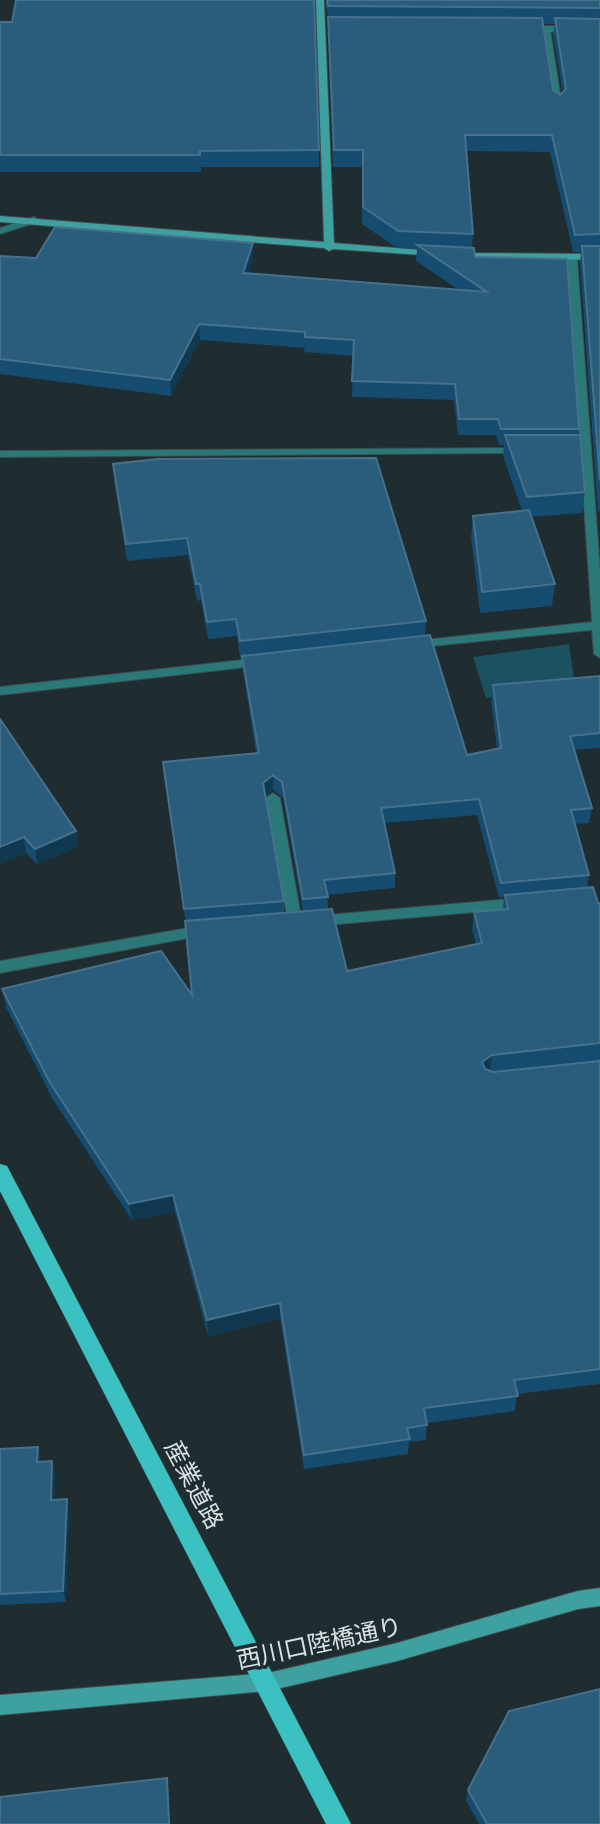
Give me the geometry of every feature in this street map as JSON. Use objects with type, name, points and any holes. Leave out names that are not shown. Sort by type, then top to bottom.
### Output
[{"type":"main road","name":"産業道路","points":[[0,1172],[268,1682],[339,1824]]},
{"type":"street","points":[[320,0],[329,248]]},
{"type":"street","points":[[321,28],[334,28]]},
{"type":"street","points":[[519,29],[600,29]]},
{"type":"street","points":[[546,29],[558,106]]},
{"type":"street","points":[[0,219],[329,248],[459,256],[600,257]]},
{"type":"street","points":[[0,232],[34,220]]},
{"type":"street","points":[[572,258],[580,450],[600,654]]},
{"type":"street","points":[[0,454],[527,451]]},
{"type":"street","points":[[396,647],[598,625]]},
{"type":"street","points":[[0,691],[273,661]]},
{"type":"street","points":[[273,798],[288,923],[531,902]]},
{"type":"street","points":[[0,967],[185,932],[226,928]]},
{"type":"street","name":"西川口陸橋通り","points":[[0,1705],[268,1682],[397,1652],[578,1600],[600,1597]]},
{"type":"shaded area","points":[[569,644],[575,686],[486,698],[473,657]]},
{"type":"building","points":[[16,0],[314,0],[319,150],[200,151],[200,155],[0,155],[0,22],[12,22]]},
{"type":"building","points":[[327,0],[600,0],[600,8],[328,6]]},
{"type":"building","points":[[328,17],[542,18],[553,90],[560,95],[566,89],[555,18],[600,19],[600,234],[575,235],[552,135],[465,135],[473,234],[398,231],[363,207],[363,150],[334,150]]},
{"type":"building","points":[[55,227],[253,243],[243,273],[487,292],[417,245],[474,248],[475,257],[567,259],[579,429],[501,429],[498,419],[459,419],[455,384],[352,381],[354,340],[305,337],[305,332],[199,324],[170,380],[0,359],[0,256],[36,258]]},
{"type":"building","points":[[582,246],[600,246],[600,480]]},
{"type":"building","points":[[505,435],[580,435],[585,492],[527,497]]},
{"type":"building","points":[[376,458],[426,621],[240,641],[236,619],[207,622],[187,538],[126,544],[113,464],[158,459]]},
{"type":"building","points":[[529,510],[555,584],[482,592],[473,516]]},
{"type":"building","points":[[430,635],[467,755],[501,748],[493,685],[600,676],[600,733],[570,736],[592,808],[571,810],[589,875],[501,883],[479,799],[381,808],[395,873],[324,880],[328,897],[303,899],[282,782],[273,775],[263,783],[284,901],[184,909],[163,762],[259,753],[242,656]]},
{"type":"building","points":[[0,719],[76,831],[35,849],[24,837],[0,847]]},
{"type":"building","points":[[593,887],[600,903],[600,1043],[492,1055],[482,1062],[485,1069],[493,1072],[600,1061],[600,1369],[514,1380],[518,1396],[424,1408],[427,1425],[407,1428],[410,1439],[304,1455],[280,1303],[207,1320],[173,1195],[129,1204],[49,1081],[2,989],[161,951],[192,995],[185,921],[332,909],[347,971],[482,943],[474,912],[508,909],[505,895]]},
{"type":"building","points":[[38,1447],[37,1462],[52,1461],[51,1500],[67,1499],[63,1591],[0,1594],[0,1449]]},
{"type":"building","points":[[600,1689],[600,1824],[487,1824],[468,1790],[509,1711]]},
{"type":"building","points":[[167,1778],[169,1824],[0,1824],[0,1797]]}]
